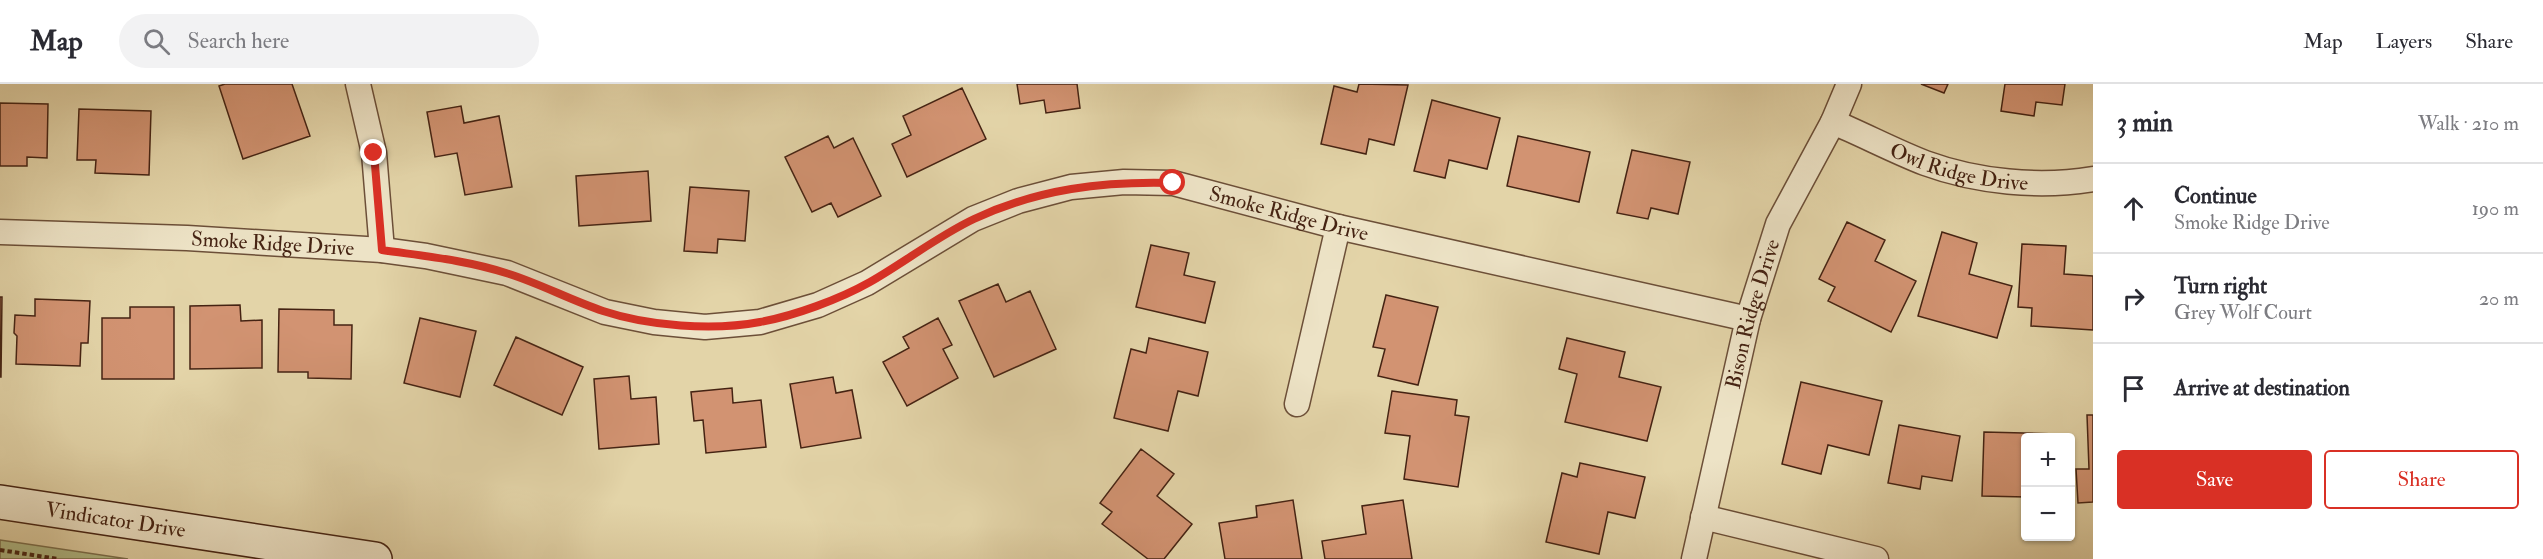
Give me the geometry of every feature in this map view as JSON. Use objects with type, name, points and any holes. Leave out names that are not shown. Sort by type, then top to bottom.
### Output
[{"type":"main road","name":"Vindicator Drive","points":[[0,502],[375,559]]},
{"type":"street","points":[[358,84],[374,153],[382,250]]},
{"type":"street","name":"Bison Ridge Drive","points":[[1694,559],[1748,319],[1778,224],[1833,122],[1849,84]]},
{"type":"street","name":"Owl Ridge Drive","points":[[1833,122],[1926,163],[1976,176],[2023,182],[2067,183],[2093,178]]},
{"type":"street","name":"Smoke Ridge Drive","points":[[0,232],[188,238],[382,250],[464,262],[507,273],[604,312],[654,322],[705,327],[760,322],[818,305],[867,284],[973,219],[1018,201],[1071,187],[1124,182],[1173,183],[1338,227],[1748,319]]},
{"type":"street","points":[[1297,404],[1338,227]]},
{"type":"street","points":[[1703,517],[1876,559]]},
{"type":"path","points":[[0,550],[58,559]]},
{"type":"green space","points":[[0,540],[128,559],[0,559]]},
{"type":"building","points":[[225,84],[292,84],[310,136],[243,159],[219,86]]},
{"type":"building","points":[[1017,84],[1077,84],[1080,108],[1046,113],[1044,100],[1020,104]]},
{"type":"building","points":[[1359,84],[1408,85],[1394,145],[1369,139],[1366,154],[1321,144],[1334,86],[1357,92]]},
{"type":"building","points":[[1921,84],[1948,84],[1944,93]]},
{"type":"building","points":[[2005,84],[2065,84],[2062,105],[2036,102],[2034,116],[2001,111]]},
{"type":"building","points":[[962,88],[986,139],[907,177],[892,144],[911,135],[903,116]]},
{"type":"building","points":[[1432,100],[1500,118],[1487,169],[1449,160],[1445,178],[1414,171]]},
{"type":"building","points":[[0,103],[48,104],[47,158],[27,157],[27,166],[0,166]]},
{"type":"building","points":[[461,106],[464,123],[499,116],[512,187],[465,195],[457,153],[435,157],[427,112]]},
{"type":"building","points":[[79,109],[151,111],[149,175],[95,173],[96,160],[77,160]]},
{"type":"building","points":[[828,136],[834,148],[853,138],[881,196],[838,217],[831,203],[812,212],[785,157]]},
{"type":"building","points":[[1518,136],[1590,152],[1579,202],[1507,186]]},
{"type":"building","points":[[1632,150],[1690,162],[1678,214],[1651,208],[1648,219],[1617,213]]},
{"type":"building","points":[[648,171],[651,221],[579,226],[576,176]]},
{"type":"building","points":[[690,187],[749,191],[745,241],[718,239],[717,253],[684,251]]},
{"type":"building","points":[[1847,222],[1885,240],[1875,261],[1916,281],[1891,332],[1828,301],[1835,287],[1819,279]]},
{"type":"building","points":[[1942,232],[1977,243],[1969,274],[2012,286],[1997,338],[1918,316]]},
{"type":"building","points":[[2022,244],[2066,246],[2064,274],[2093,276],[2093,330],[2031,326],[2032,308],[2018,307]]},
{"type":"building","points":[[1151,245],[1189,253],[1184,275],[1215,282],[1205,323],[1136,307]]},
{"type":"building","points":[[998,284],[1006,302],[1030,291],[1056,349],[994,377],[959,301]]},
{"type":"building","points":[[1386,295],[1438,307],[1418,385],[1378,376],[1385,349],[1373,347]]},
{"type":"building","points":[[0,297],[2,297],[1,377],[0,377]]},
{"type":"building","points":[[35,299],[90,301],[88,343],[81,343],[80,366],[16,364],[15,315],[35,316]]},
{"type":"building","points":[[240,305],[241,321],[262,320],[262,368],[190,369],[190,306]]},
{"type":"building","points":[[130,307],[174,307],[174,379],[102,379],[102,318],[130,318]]},
{"type":"building","points":[[279,309],[334,310],[334,325],[352,325],[351,379],[308,378],[308,372],[278,372]]},
{"type":"building","points":[[420,318],[476,331],[460,397],[404,383]]},
{"type":"building","points":[[938,318],[952,345],[943,349],[958,378],[907,406],[883,362],[909,348],[903,337]]},
{"type":"building","points":[[516,337],[583,367],[562,415],[494,385]]},
{"type":"building","points":[[1149,338],[1208,352],[1198,396],[1178,391],[1168,431],[1114,418],[1131,349],[1146,353]]},
{"type":"building","points":[[1567,338],[1625,352],[1619,377],[1661,387],[1647,441],[1565,422],[1577,374],[1559,369]]},
{"type":"building","points":[[629,376],[631,399],[656,397],[659,444],[599,449],[594,379]]},
{"type":"building","points":[[833,377],[836,393],[852,390],[861,438],[801,448],[790,384]]},
{"type":"building","points":[[1801,382],[1882,401],[1869,455],[1828,445],[1821,474],[1782,464]]},
{"type":"building","points":[[732,388],[733,403],[761,400],[766,447],[706,453],[703,420],[694,421],[691,392]]},
{"type":"building","points":[[1392,391],[1457,400],[1455,415],[1469,417],[1458,487],[1404,479],[1410,436],[1385,433]]},
{"type":"building","points":[[2087,415],[2093,415],[2093,502],[2078,503],[2076,469],[2089,469]]},
{"type":"building","points":[[1899,425],[1960,436],[1952,481],[1922,476],[1920,489],[1888,483]]},
{"type":"building","points":[[1984,432],[2021,433],[2021,497],[1982,496]]},
{"type":"building","points":[[1141,449],[1174,474],[1157,496],[1192,524],[1164,559],[1148,559],[1102,524],[1112,512],[1100,503]]},
{"type":"building","points":[[1580,463],[1645,477],[1635,518],[1608,512],[1599,554],[1546,542],[1562,473],[1577,477]]},
{"type":"building","points":[[1293,500],[1302,559],[1225,559],[1219,523],[1257,517],[1256,506]]},
{"type":"building","points":[[1403,500],[1412,559],[1325,559],[1322,541],[1366,534],[1362,506]]},
{"type":"route","points":[[374,153],[382,250],[464,262],[507,273],[604,312],[654,322],[705,327],[760,322],[818,305],[867,284],[973,219],[1018,201],[1071,187],[1124,182],[1173,183]]}]
